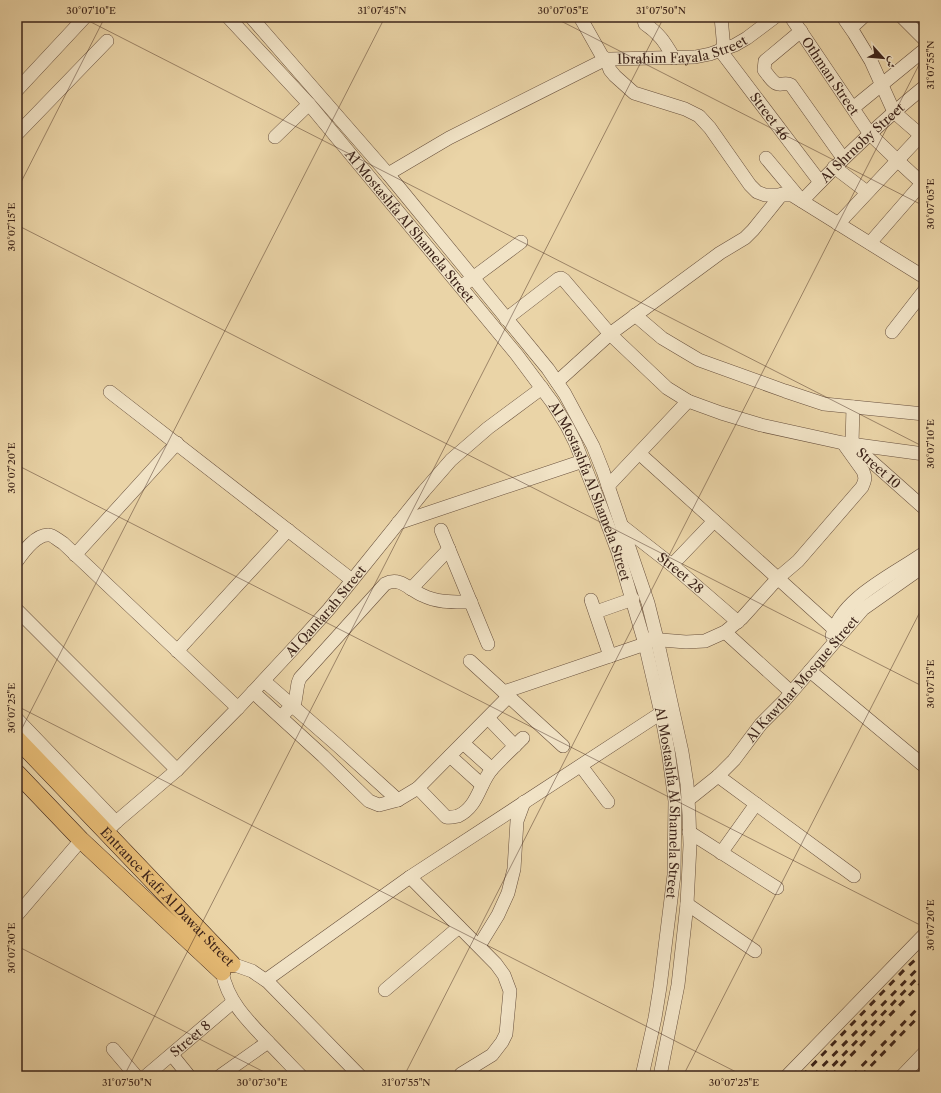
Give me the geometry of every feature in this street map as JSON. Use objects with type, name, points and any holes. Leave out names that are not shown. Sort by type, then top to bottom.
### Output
[{"type":"main road","name":"Entrance Kafr Al Dawar Street","points":[[17,739],[111,827],[227,968]]},
{"type":"main road","name":"Entrance Kafr Al Dawar Street","points":[[17,773],[81,840],[227,968]]},
{"type":"street","points":[[17,90],[85,17]]},
{"type":"street","name":"Al Mostashfa Al Shamela Street","points":[[228,17],[309,104],[517,355],[542,388],[567,426],[583,461],[618,552],[633,599],[661,713],[675,801],[674,875],[660,987],[655,1018],[642,1076]]},
{"type":"street","name":"Al Mostashfa Al Shamela Street","points":[[251,17],[388,174],[557,382],[593,446],[648,603],[658,639],[682,752],[688,800],[689,832],[687,904],[678,985],[660,1076]]},
{"type":"street","name":"Ibrahim Fayala Street","points":[[580,17],[602,56],[606,59],[696,57],[710,54],[735,45],[775,17]]},
{"type":"street","points":[[643,17],[645,24],[653,29],[662,38],[674,58]]},
{"type":"street","points":[[721,17],[722,50]]},
{"type":"street","name":"Othman Street","points":[[791,17],[870,134],[923,183]]},
{"type":"street","points":[[838,224],[897,160],[923,135],[894,112],[871,61],[843,17]]},
{"type":"street","points":[[851,28],[863,17]]},
{"type":"street","points":[[902,17],[924,39]]},
{"type":"street","points":[[801,31],[765,61],[764,70],[775,83],[786,83],[791,85],[839,163],[867,192]]},
{"type":"street","points":[[17,134],[107,41]]},
{"type":"street","name":"Street 46","points":[[722,50],[820,182]]},
{"type":"street","points":[[852,108],[924,50]]},
{"type":"street","points":[[388,174],[449,138],[606,59],[610,70],[634,93],[685,109],[699,116],[710,128],[753,189],[765,195],[792,195],[924,277]]},
{"type":"street","name":"Al Shrnoby Street","points":[[802,201],[870,134],[924,87]]},
{"type":"street","points":[[275,137],[309,104]]},
{"type":"street","points":[[766,158],[802,201]]},
{"type":"street","points":[[870,243],[923,183]]},
{"type":"street","points":[[557,382],[610,334],[720,253],[745,238],[754,230],[782,194]]},
{"type":"street","points":[[460,287],[521,242]]},
{"type":"street","points":[[506,319],[561,278],[610,334],[667,388],[688,401],[761,425],[848,444],[924,454]]},
{"type":"street","points":[[892,332],[924,291]]},
{"type":"street","points":[[635,315],[662,338],[699,360],[758,382],[824,404],[924,414]]},
{"type":"street","name":"Al Qantarah Street","points":[[111,827],[177,770],[264,681],[329,608],[437,475],[469,444],[542,388]]},
{"type":"street","points":[[110,392],[352,580]]},
{"type":"street","points":[[608,486],[640,454],[688,401]]},
{"type":"street","points":[[253,692],[323,756],[369,801],[378,805],[398,800],[418,788],[488,718],[506,694],[610,656],[644,641],[658,639],[686,642],[705,641],[725,632],[738,622],[778,578],[798,561],[862,487],[866,476],[848,444],[853,407]]},
{"type":"street","points":[[75,555],[177,443]]},
{"type":"street","name":"Street 10","points":[[848,444],[924,508]]},
{"type":"street","points":[[640,454],[834,629]]},
{"type":"street","points":[[398,523],[583,461]]},
{"type":"street","points":[[672,565],[714,521]]},
{"type":"street","name":"Street 28","points":[[622,526],[672,565],[738,622]]},
{"type":"street","points":[[177,651],[288,530]]},
{"type":"street","points":[[441,530],[488,644]]},
{"type":"street","points":[[17,561],[23,552],[40,536],[50,535],[63,543],[238,708]]},
{"type":"street","points":[[411,589],[449,549]]},
{"type":"street","points":[[832,646],[836,624],[866,591],[884,578],[924,554]]},
{"type":"street","name":"Al Kawthar Mosque Street","points":[[688,800],[718,776],[741,752],[761,724],[810,671],[863,609],[924,566]]},
{"type":"street","points":[[281,717],[293,706],[297,697],[300,678],[385,584],[389,582],[399,582],[422,596],[438,601],[471,602]]},
{"type":"street","points":[[610,656],[593,606],[633,599]]},
{"type":"street","points":[[17,610],[177,770]]},
{"type":"street","points":[[725,632],[791,692]]},
{"type":"street","points":[[470,661],[563,746]]},
{"type":"street","points":[[810,671],[924,766]]},
{"type":"street","points":[[264,681],[398,800]]},
{"type":"street","points":[[266,980],[410,877],[661,713]]},
{"type":"street","points":[[418,788],[444,815],[450,818],[462,814],[472,806],[482,785],[492,770],[519,742],[488,718]]},
{"type":"street","points":[[17,719],[111,827]]},
{"type":"street","points":[[298,733],[309,720]]},
{"type":"street","points":[[463,743],[492,770]]},
{"type":"street","points":[[323,756],[336,744]]},
{"type":"street","points":[[450,756],[482,785]]},
{"type":"street","points":[[338,771],[350,757]]},
{"type":"street","points":[[581,766],[608,802]]},
{"type":"street","points":[[718,776],[854,876]]},
{"type":"street","points":[[479,946],[498,915],[508,893],[514,869],[517,821],[524,802]]},
{"type":"street","points":[[722,853],[756,804]]},
{"type":"street","points":[[689,832],[777,888]]},
{"type":"street","points":[[17,915],[81,840]]},
{"type":"street","points":[[410,877],[496,964],[508,983],[510,991],[506,1034],[498,1049],[492,1055],[461,1074]]},
{"type":"street","points":[[687,904],[755,951]]},
{"type":"street","points":[[384,990],[460,927]]},
{"type":"street","points":[[787,1076],[924,935]]},
{"type":"street","name":"Entrance Kafr Al Dawar Street","points":[[296,1074],[246,1019],[234,1002],[224,984],[227,968],[252,971],[266,980],[360,1076]]},
{"type":"street","name":"Street 8","points":[[146,1076],[234,1002]]},
{"type":"street","points":[[220,1076],[268,1042]]},
{"type":"street","points":[[113,1049],[136,1076]]},
{"type":"street","points":[[902,1076],[924,1053]]},
{"type":"street","points":[[172,1054],[189,1076]]},
{"type":"railway","points":[[802,1076],[905,969],[924,952]]},
{"type":"railway","points":[[813,1076],[924,962]]},
{"type":"railway","points":[[823,1076],[924,971]]},
{"type":"railway","points":[[831,1076],[924,980]]},
{"type":"railway","points":[[852,1076],[924,1002]]},
{"type":"railway","points":[[861,1076],[924,1011]]}]
